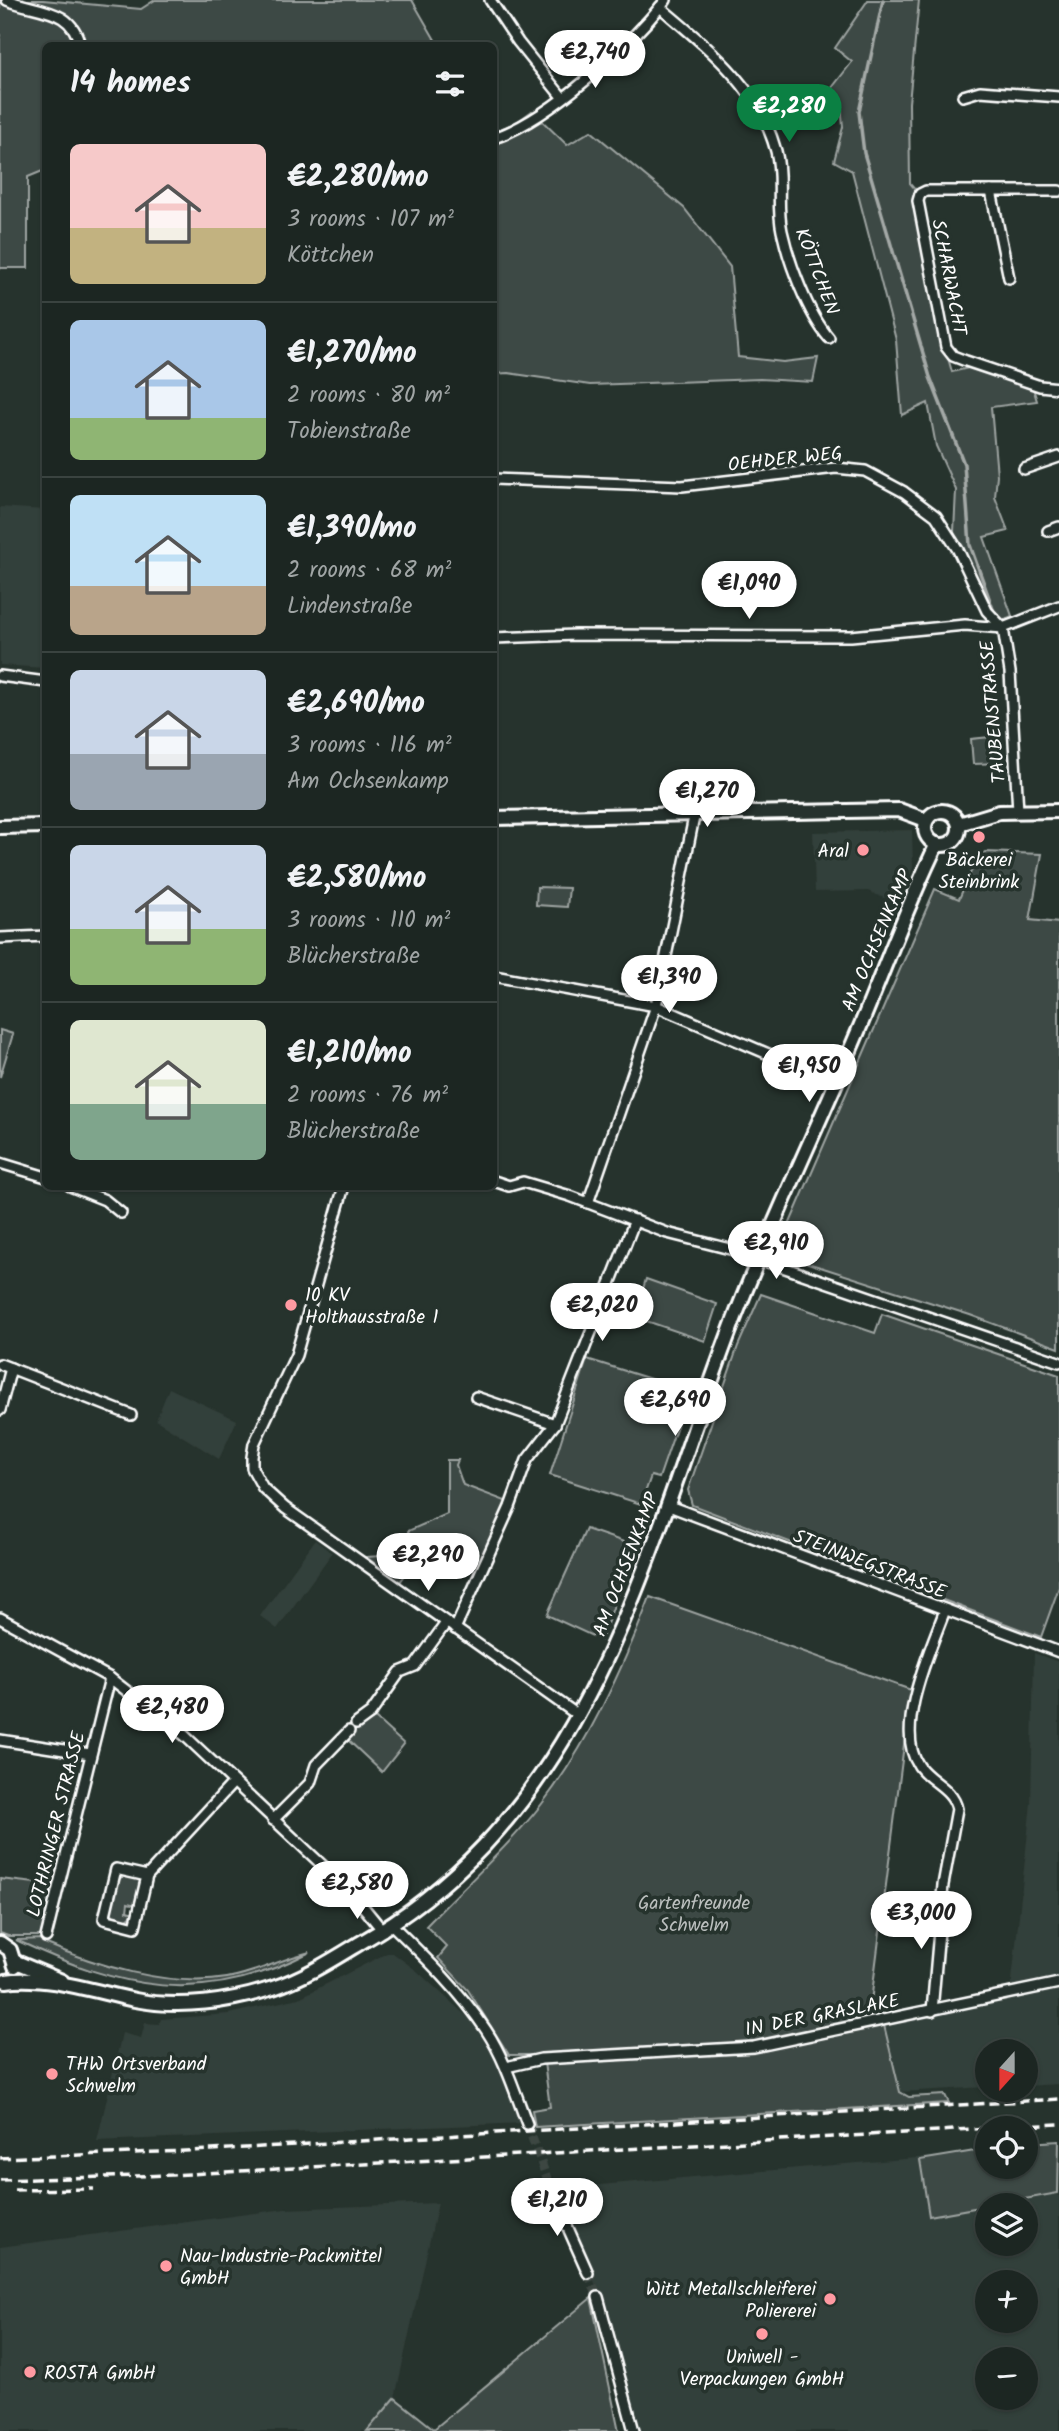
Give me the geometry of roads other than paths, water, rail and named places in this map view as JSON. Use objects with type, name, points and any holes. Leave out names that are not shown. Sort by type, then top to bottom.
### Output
[{"type":"main road","points":[[497,818],[899,810],[926,820]]},
{"type":"main road","points":[[937,811],[947,811],[955,816],[959,824],[954,840],[937,844],[925,832],[926,820],[937,811]]},
{"type":"main road","points":[[959,824],[985,814],[1059,811]]},
{"type":"main road","points":[[0,827],[42,826]]},
{"type":"main road","name":"AM OCHSENKAMP","points":[[15,1961],[69,1984],[139,2001],[165,2004],[237,1998],[296,1979],[388,1928],[441,1888],[497,1830],[550,1762],[579,1716],[607,1663],[669,1506],[758,1260],[937,844]]},
{"type":"main road","points":[[0,1943],[10,1950],[15,1961],[13,1972],[3,1983]]},
{"type":"main road","name":"AM OCHSENKAMP","points":[[3,1983],[69,1984]]},
{"type":"street","points":[[7,0],[44,8],[66,18],[79,35],[80,42]]},
{"type":"street","points":[[491,0],[517,42],[562,97]]},
{"type":"street","points":[[497,137],[515,129],[562,97],[634,37],[663,4]]},
{"type":"street","name":"KÖTTCHEN","points":[[663,4],[732,71],[761,113],[776,152],[782,231],[814,321],[829,338]]},
{"type":"street","points":[[963,96],[980,91],[1059,97]]},
{"type":"street","name":"SCHARWACHT","points":[[991,191],[926,191],[920,194],[918,201],[946,347],[953,356],[1040,386],[1059,388]]},
{"type":"street","points":[[1009,278],[991,191],[1059,191]]},
{"type":"street","points":[[1024,469],[1059,457]]},
{"type":"street","name":"OEHDER WEG","points":[[497,479],[682,486],[836,468],[865,471],[904,492],[936,516],[958,550],[987,611],[1003,628]]},
{"type":"street","points":[[1048,531],[1059,527]]},
{"type":"street","name":"TAUBENSTRASSE","points":[[1018,811],[1010,672],[1003,628],[1059,606]]},
{"type":"street","points":[[497,638],[576,635],[851,636],[965,625],[1003,628]]},
{"type":"street","points":[[0,676],[42,681]]},
{"type":"street","points":[[588,1203],[656,1006],[695,812]]},
{"type":"street","points":[[0,938],[42,936]]},
{"type":"street","points":[[497,977],[656,1006],[836,1083]]},
{"type":"street","points":[[0,1163],[42,1176]]},
{"type":"street","points":[[497,1182],[509,1186],[523,1182],[667,1233],[758,1260],[1059,1362]]},
{"type":"street","points":[[80,1190],[105,1200],[121,1213]]},
{"type":"street","points":[[343,1190],[296,1355],[254,1444],[252,1468],[263,1488],[334,1544],[579,1716]]},
{"type":"street","points":[[455,1629],[536,1446],[555,1424],[635,1220]]},
{"type":"street","points":[[0,1364],[131,1415]]},
{"type":"street","points":[[0,1410],[11,1368]]},
{"type":"street","points":[[476,1397],[555,1424]]},
{"type":"street","name":"STEINWEGSTRASSE","points":[[669,1506],[1059,1652]]},
{"type":"street","points":[[932,2011],[944,1875],[957,1809],[955,1799],[923,1771],[909,1745],[922,1673],[945,1609]]},
{"type":"street","points":[[0,1618],[110,1678],[184,1735],[462,1996],[488,2032],[506,2067],[527,2124]]},
{"type":"street","points":[[356,1724],[371,1713],[400,1672],[415,1666],[446,1623]]},
{"type":"street","name":"LOTHRINGER STRASSE","points":[[46,1937],[110,1678]]},
{"type":"street","points":[[272,1820],[310,1783],[316,1765],[349,1731]]},
{"type":"street","points":[[0,1740],[90,1754]]},
{"type":"street","points":[[147,1876],[116,1870],[104,1919],[135,1927],[147,1876],[233,1783]]},
{"type":"street","name":"IN DER GRASLAKE","points":[[506,2067],[541,2059],[754,2047],[1059,1983]]},
{"type":"street","points":[[552,2192],[588,2273]]},
{"type":"street","points":[[598,2297],[634,2431]]},
{"type":"waterway","points":[[883,0],[859,112],[864,153],[930,377],[964,464],[970,545],[993,609]]},
{"type":"tunnel","points":[[527,2124],[552,2192]]},
{"type":"tunnel","points":[[588,2273],[598,2297]]},
{"type":"railway","points":[[0,2158],[212,2150],[1059,2099]]},
{"type":"railway","points":[[0,2180],[172,2175],[1059,2124]]},
{"type":"railway","points":[[14,2190],[94,2189]]},
{"type":"place","name":"Bäckerei Steinbrink","points":[[979,837]]},
{"type":"place","name":"Aral","points":[[863,850]]},
{"type":"place","name":"10 KV Holthausstraße 1","points":[[291,1305]]},
{"type":"place","name":"THW Ortsverband Schwelm","points":[[52,2074]]},
{"type":"place","name":"Nau-Industrie-Packmittel GmbH","points":[[166,2266]]},
{"type":"place","name":"Witt Metallschleiferei Poliererei","points":[[830,2299]]},
{"type":"place","name":"Uniwell - Verpackungen GmbH","points":[[762,2334]]},
{"type":"place","name":"ROSTA GmbH","points":[[30,2372]]},
{"type":"park label","name":"Gartenfreunde Schwelm","points":[[694,1913]]}]
